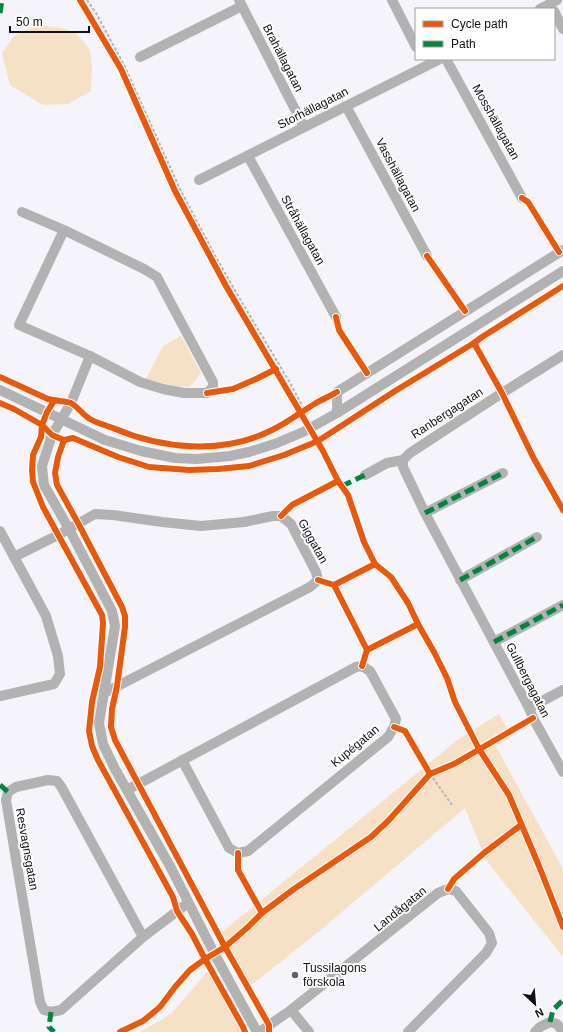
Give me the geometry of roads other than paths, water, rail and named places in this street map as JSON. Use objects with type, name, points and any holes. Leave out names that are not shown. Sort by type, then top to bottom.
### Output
[{"type":"street","points":[[392,0],[415,45]]},
{"type":"street","points":[[140,57],[240,3]]},
{"type":"street","name":"Brahällagatan","points":[[240,3],[304,127]]},
{"type":"street","points":[[543,8],[553,5]]},
{"type":"street","points":[[555,10],[563,29]]},
{"type":"street","name":"Storhällagatan","points":[[199,180],[346,106],[424,63],[436,60]]},
{"type":"street","name":"Mosshällagatan","points":[[447,60],[522,198]]},
{"type":"street","name":"Vasshällagatan","points":[[346,106],[427,256]]},
{"type":"street","name":"Stråhällagatan","points":[[248,156],[336,317]]},
{"type":"street","points":[[22,212],[64,230],[144,269],[157,277],[213,382],[213,387],[207,393],[184,393],[163,389],[140,382],[90,356],[19,325],[64,230]]},
{"type":"street","points":[[337,413],[337,392],[563,250]]},
{"type":"street","points":[[0,390],[105,440],[141,451],[175,458],[197,459],[230,456],[277,443],[304,432],[337,413],[563,270]]},
{"type":"street","name":"Ranbergagatan","points":[[365,475],[387,463],[403,460],[410,452],[563,355]]},
{"type":"street","points":[[90,356],[70,402],[52,435],[42,466],[44,485],[112,611],[115,626],[99,723],[103,744],[115,769],[171,868],[188,903],[258,1032]]},
{"type":"street","name":"Gullbergagatan","points":[[403,460],[403,467],[425,513],[563,772]]},
{"type":"street","points":[[425,513],[503,473]]},
{"type":"street","name":"Giggatan","points":[[68,529],[95,514],[201,526],[244,522],[272,516],[282,516],[291,524],[316,572],[318,580],[310,588],[104,693]]},
{"type":"street","points":[[14,557],[68,529]]},
{"type":"street","points":[[0,531],[46,616],[58,656],[60,674],[54,684],[0,696]]},
{"type":"street","points":[[460,580],[537,537]]},
{"type":"street","name":"Gullbergagatan","points":[[494,642],[563,605]]},
{"type":"street","name":"Kupégatan","points":[[127,790],[182,760],[356,667],[362,666],[370,671],[396,719],[394,727],[388,736],[248,850],[238,853],[229,848],[182,760]]},
{"type":"street","points":[[529,708],[563,690]]},
{"type":"street","name":"Resvagnsgatan","points":[[143,937],[57,781],[48,780],[16,787],[8,792],[6,800],[40,1002],[44,1010],[51,1012],[61,1010],[143,937],[188,903]]},
{"type":"street","name":"Landågatan","points":[[258,1032],[290,1010],[438,893],[448,889],[456,891],[489,933],[492,943],[486,953],[408,1032]]},
{"type":"street","points":[[290,1010],[309,1032]]},
{"type":"street","points":[[535,1032],[540,1027],[550,1022],[557,1024],[563,1032]]},
{"type":"place","name":"Tussilagons förskola","points":[[295,975]]}]
